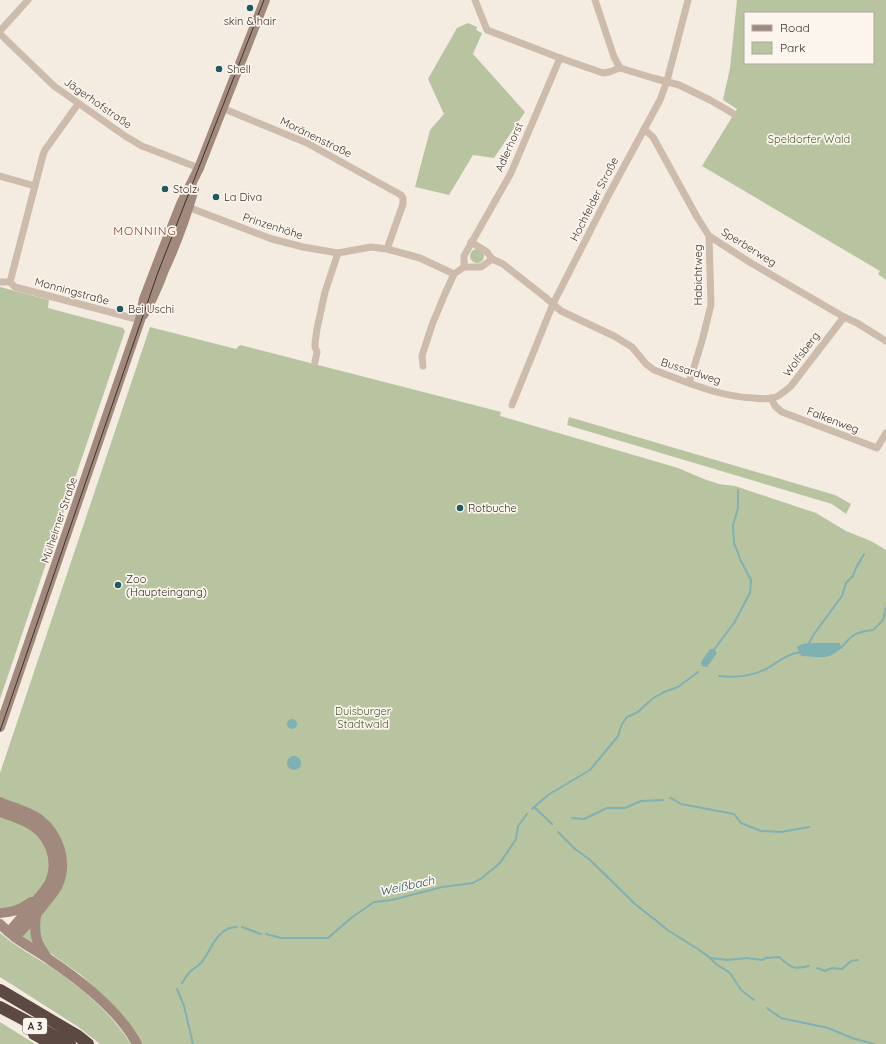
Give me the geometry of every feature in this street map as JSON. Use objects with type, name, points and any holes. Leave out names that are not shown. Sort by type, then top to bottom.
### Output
[{"type":"highway","points":[[0,990],[78,1036],[88,1044]]},
{"type":"highway","name":"A 3","points":[[0,1007],[70,1044]]},
{"type":"highway","name":"A 3","points":[[0,1014],[52,1044]]},
{"type":"main road","name":"Mülheimer Straße","points":[[0,727],[140,320],[150,304],[173,252],[185,205],[265,0]]},
{"type":"main road","points":[[0,802],[28,813],[40,820],[51,830],[59,844],[61,851],[62,869],[58,886],[36,915],[12,935]]},
{"type":"main road","points":[[0,812],[31,824],[40,831],[48,841],[52,852],[53,868],[50,882],[12,935]]},
{"type":"main road","points":[[0,913],[19,910],[40,897]]},
{"type":"main road","points":[[36,915],[34,926],[35,936],[42,951],[49,959]]},
{"type":"main road","points":[[0,924],[12,935],[76,979],[105,1004],[123,1023],[137,1044]]},
{"type":"street","points":[[0,31],[28,0]]},
{"type":"street","points":[[475,0],[487,30],[603,73],[620,68],[679,85],[734,114]]},
{"type":"street","points":[[595,0],[614,57],[620,68]]},
{"type":"street","name":"Hochfelder Straße","points":[[512,405],[553,304],[626,161],[660,100],[667,81],[688,0]]},
{"type":"street","name":"Jägerhofstraße","points":[[0,34],[54,86],[124,136],[142,146],[199,168]]},
{"type":"street","name":"Adlerhorst","points":[[472,242],[511,172],[560,58]]},
{"type":"street","points":[[10,282],[45,150],[78,104]]},
{"type":"street","name":"Moränenstraße","points":[[222,108],[307,142],[401,194],[403,204],[387,249]]},
{"type":"street","name":"Sperberweg","points":[[644,129],[653,137],[709,236],[751,263],[844,317]]},
{"type":"street","points":[[0,176],[35,186]]},
{"type":"street","name":"Prinzenhöhe","points":[[185,205],[272,239],[303,247],[338,253],[371,247],[387,249],[420,258],[454,274]]},
{"type":"street","name":"Habichtweg","points":[[689,382],[702,341],[711,305],[709,236]]},
{"type":"street","points":[[464,267],[464,256],[472,242],[487,252],[492,259],[503,264],[553,304]]},
{"type":"street","points":[[315,362],[317,352],[315,347],[317,329],[325,292],[338,253]]},
{"type":"street","points":[[423,366],[422,356],[432,325],[454,274],[464,267],[481,266],[492,259]]},
{"type":"street","name":"Monningstraße","points":[[0,282],[10,282],[15,287],[140,320]]},
{"type":"street","name":"Bussardweg","points":[[553,304],[561,311],[614,336],[632,347],[646,364],[654,370],[740,398],[771,398]]},
{"type":"street","points":[[844,317],[857,323],[886,342]]},
{"type":"street","name":"Wolfsberg","points":[[771,398],[780,395],[791,386],[844,317]]},
{"type":"street","name":"Falkenweg","points":[[771,398],[775,406],[782,412],[877,448],[886,433]]},
{"type":"green space","name":"Speldorfer Wald","points":[[737,0],[886,0],[886,280],[878,274],[880,271],[702,166],[737,109],[723,100],[730,68]]},
{"type":"green space","points":[[468,23],[477,27],[476,30],[482,33],[473,54],[525,112],[494,158],[473,155],[449,195],[415,187],[430,130],[444,114],[428,79],[457,28]]},
{"type":"green space","points":[[477,249],[482,251],[484,256],[482,261],[477,263],[472,261],[470,256],[472,251]]},
{"type":"green space","points":[[0,287],[49,300],[48,308],[123,328],[125,331],[0,699]]},
{"type":"green space","name":"Duisburger Stadtwald","points":[[150,327],[236,349],[240,345],[501,412],[500,416],[678,468],[719,484],[735,486],[816,513],[846,531],[871,541],[886,550],[886,1044],[142,1044],[126,1019],[114,1006],[81,975],[46,950],[39,936],[40,916],[64,859],[0,798],[0,773]]},
{"type":"green space","points":[[569,417],[835,495],[851,504],[846,514],[832,504],[567,425]]},
{"type":"green space","points":[[0,816],[24,824],[41,838],[50,860],[47,880],[37,894],[19,906],[0,909]]},
{"type":"green space","points":[[31,923],[34,945],[21,936]]},
{"type":"green space","points":[[0,933],[58,972],[93,1000],[123,1032],[131,1044],[100,1044],[77,1026],[0,977]]},
{"type":"green space","points":[[0,1022],[32,1042],[35,1044],[0,1044]]},
{"type":"water","points":[[840,643],[841,648],[827,657],[801,656],[797,647],[802,644]]},
{"type":"water","points":[[710,649],[714,649],[717,653],[707,667],[702,666],[701,662]]},
{"type":"water","points":[[290,719],[294,719],[296,720],[296,728],[290,729],[287,726],[287,722]]},
{"type":"water","points":[[291,756],[297,756],[301,760],[301,766],[297,770],[291,770],[287,766],[287,760]]},
{"type":"waterway","points":[[713,651],[734,623],[750,593],[751,580],[734,543],[733,525],[738,508],[738,490]]},
{"type":"waterway","points":[[809,643],[842,596],[846,583],[853,576],[864,554]]},
{"type":"waterway","points":[[838,649],[841,648],[854,635],[873,630],[883,620],[886,607]]},
{"type":"waterway","points":[[719,676],[731,677],[750,675],[768,668],[788,656],[802,652]]},
{"type":"waterway","points":[[532,809],[548,795],[590,770],[618,736],[622,724],[627,717],[638,712],[652,699],[664,692],[678,687],[698,672]]},
{"type":"waterway","points":[[670,798],[681,804],[734,814],[741,823],[761,831],[781,832],[809,827]]},
{"type":"waterway","points":[[572,818],[584,819],[607,808],[625,808],[641,801],[663,800]]},
{"type":"waterway","points":[[534,807],[552,824]]},
{"type":"waterway","name":"Weißbach","points":[[266,934],[281,938],[328,938],[351,918],[374,902],[392,900],[442,887],[473,883],[482,878],[500,863],[516,839],[518,826],[527,814]]},
{"type":"waterway","points":[[558,832],[575,849],[589,859],[635,904],[669,931],[701,951],[716,964],[730,973],[741,990],[754,1000]]},
{"type":"waterway","name":"Weißbach","points":[[182,983],[187,975],[205,958],[219,935],[230,928],[237,927]]},
{"type":"waterway","name":"Weißbach","points":[[242,927],[261,934]]},
{"type":"waterway","points":[[711,958],[727,960],[747,958],[762,960],[766,958],[779,957],[786,964],[792,967],[799,968],[809,966]]},
{"type":"waterway","points":[[817,968],[825,971],[832,968],[842,969],[851,961],[858,960]]},
{"type":"waterway","name":"Weißbach","points":[[177,989],[184,1006],[193,1044]]},
{"type":"waterway","points":[[767,1008],[781,1018],[828,1028],[852,1038],[874,1044]]},
{"type":"tram line","points":[[0,731],[157,275],[264,0]]},
{"type":"place","name":"skin & hair","points":[[250,8]]},
{"type":"place","name":"Shell","points":[[219,69]]},
{"type":"place","name":"Stolz","points":[[165,189]]},
{"type":"place","name":"La Diva","points":[[216,197]]},
{"type":"place","name":"Bei Uschi","points":[[120,309]]},
{"type":"place","name":"Rotbuche","points":[[460,508]]},
{"type":"place","name":"Zoo (Haupteingang)","points":[[118,585]]},
{"type":"district","name":"MONNING","points":[[145,231]]}]
